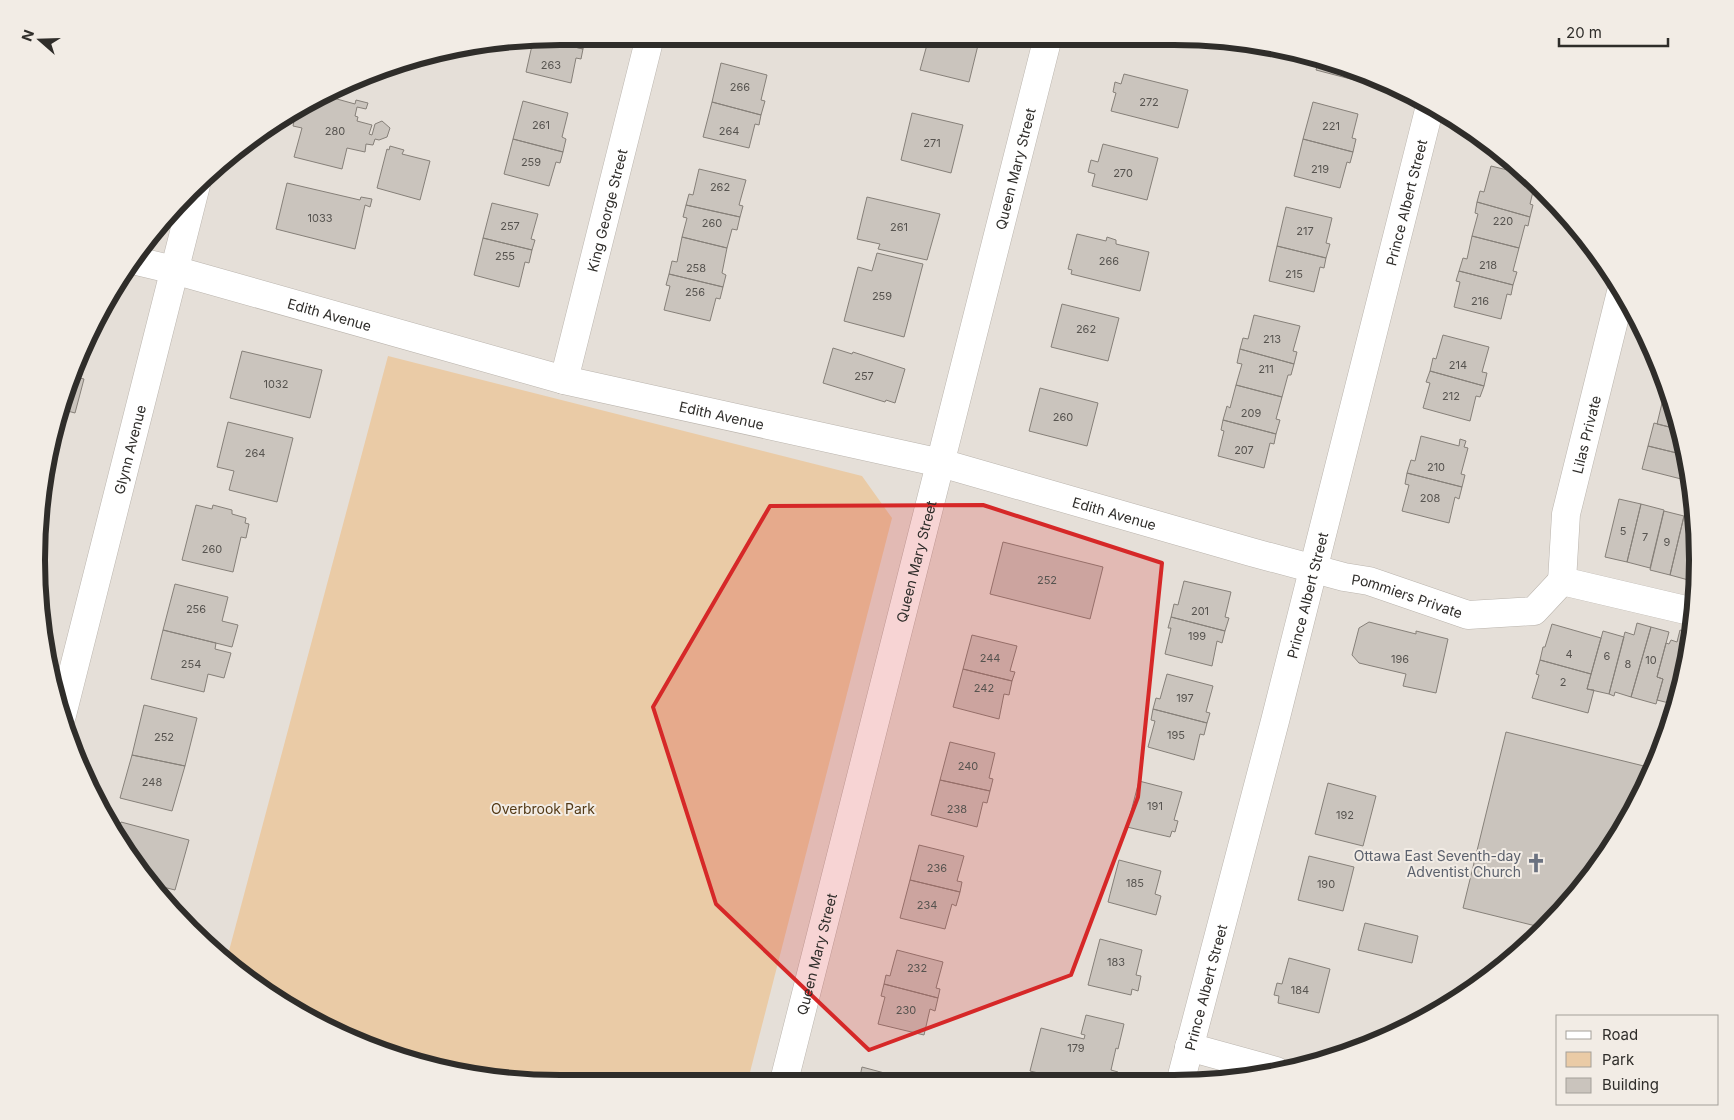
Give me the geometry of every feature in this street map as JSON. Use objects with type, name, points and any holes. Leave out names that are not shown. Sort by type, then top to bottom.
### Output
[{"type":"street","name":"King George Street","points":[[564,380],[648,45]]},
{"type":"street","name":"Queen Mary Street","points":[[786,1075],[1046,45]]},
{"type":"street","name":"Prince Albert Street","points":[[1182,1075],[1275,721],[1428,112]]},
{"type":"street","name":"Glynn Avenue","points":[[65,702],[192,200]]},
{"type":"street","name":"Edith Avenue","points":[[140,262],[564,380],[941,463],[1251,552],[1313,567]]},
{"type":"street","name":"Lilas Private","points":[[1562,581],[1566,514],[1619,301]]},
{"type":"street","name":"Pommiers Private","points":[[1313,567],[1369,582],[1468,615],[1534,611],[1562,581]]},
{"type":"street","points":[[1562,581],[1687,610]]},
{"type":"street","points":[[1189,1047],[1262,1067]]},
{"type":"highlighted area","points":[[983,505],[1162,563],[1138,797],[1071,975],[869,1050],[716,904],[653,707],[770,506]]},
{"type":"green space","name":"Overbrook Park","points":[[388,356],[862,476],[892,518],[749,1075],[526,1074],[460,1065],[394,1048],[332,1022],[274,988],[228,954]]},
{"type":"building","points":[[566,45],[583,49],[581,59],[576,58],[571,83],[526,72],[532,46]]},
{"type":"building","points":[[566,45],[584,45],[583,49]]},
{"type":"building","points":[[927,45],[978,45],[969,82],[920,70]]},
{"type":"building","points":[[721,63],[767,75],[761,100],[765,101],[761,115],[712,102]]},
{"type":"building","points":[[1317,66],[1340,72],[1362,82],[1316,70]]},
{"type":"building","points":[[1124,74],[1188,90],[1178,128],[1111,111],[1116,93],[1113,92],[1115,82],[1121,84]]},
{"type":"building","points":[[332,98],[355,104],[356,100],[368,103],[366,109],[357,107],[355,116],[358,117],[357,121],[372,125],[369,134],[372,135],[375,124],[382,121],[390,128],[387,137],[379,140],[375,139],[373,145],[366,144],[365,152],[347,148],[342,169],[294,157],[302,128],[293,126],[295,119],[302,114],[305,115],[306,112]]},
{"type":"building","points":[[523,101],[568,113],[562,137],[566,139],[563,152],[513,139]]},
{"type":"building","points":[[712,102],[761,115],[759,125],[755,124],[749,148],[703,137]]},
{"type":"building","points":[[1313,102],[1358,114],[1352,138],[1356,139],[1353,152],[1303,139]]},
{"type":"building","points":[[912,113],[963,125],[951,173],[901,160]]},
{"type":"building","points":[[513,139],[563,152],[560,163],[556,162],[549,186],[504,174]]},
{"type":"building","points":[[1303,139],[1353,152],[1350,163],[1347,162],[1340,188],[1294,176]]},
{"type":"building","points":[[1103,144],[1158,158],[1147,200],[1092,186],[1095,174],[1088,172],[1091,160],[1098,162]]},
{"type":"building","points":[[390,146],[404,150],[402,154],[430,161],[420,200],[377,188],[387,149],[389,150]]},
{"type":"building","points":[[1491,166],[1512,171],[1533,191],[1530,204],[1533,205],[1530,217],[1477,202],[1480,191],[1484,192]]},
{"type":"building","points":[[699,169],[746,180],[739,205],[743,206],[740,217],[686,205],[689,194],[693,195]]},
{"type":"building","points":[[287,183],[360,200],[361,197],[372,199],[370,207],[365,205],[355,249],[276,229]]},
{"type":"building","points":[[867,197],[940,214],[927,260],[878,249],[880,244],[857,239]]},
{"type":"building","points":[[1477,202],[1530,217],[1528,226],[1525,225],[1519,248],[1472,236],[1478,214],[1475,213]]},
{"type":"building","points":[[492,203],[538,214],[531,239],[535,240],[532,250],[483,238]]},
{"type":"building","points":[[686,205],[740,217],[737,230],[732,229],[727,248],[682,237],[687,218],[683,217]]},
{"type":"building","points":[[1286,207],[1332,218],[1326,243],[1330,244],[1326,258],[1277,246]]},
{"type":"building","points":[[1077,234],[1106,241],[1107,237],[1116,240],[1116,244],[1149,252],[1140,291],[1071,274],[1072,270],[1068,269]]},
{"type":"building","points":[[1472,236],[1519,248],[1513,271],[1517,272],[1513,285],[1459,271],[1463,258],[1467,259]]},
{"type":"building","points":[[682,237],[727,248],[722,273],[726,275],[723,287],[669,274],[672,261],[677,262]]},
{"type":"building","points":[[483,238],[532,250],[529,263],[525,262],[519,287],[474,275]]},
{"type":"building","points":[[1277,246],[1326,258],[1324,268],[1320,267],[1314,292],[1269,281]]},
{"type":"building","points":[[877,253],[923,264],[904,337],[844,321],[858,267],[872,271]]},
{"type":"building","points":[[1459,271],[1513,285],[1511,295],[1507,294],[1501,319],[1454,307],[1460,282],[1456,281]]},
{"type":"building","points":[[669,274],[723,287],[720,299],[716,298],[710,321],[664,310],[670,286],[666,285]]},
{"type":"building","points":[[1062,304],[1119,318],[1108,361],[1051,347]]},
{"type":"building","points":[[1254,315],[1300,326],[1293,351],[1297,352],[1294,364],[1240,349],[1243,338],[1248,339]]},
{"type":"building","points":[[1443,335],[1489,347],[1482,372],[1487,373],[1484,386],[1430,371],[1433,358],[1436,359]]},
{"type":"building","points":[[833,348],[852,354],[853,352],[905,369],[895,403],[886,400],[885,402],[823,383]]},
{"type":"building","points":[[1240,349],[1294,364],[1291,375],[1288,375],[1282,397],[1236,385],[1242,364],[1237,363]]},
{"type":"building","points":[[242,351],[322,370],[310,418],[230,398]]},
{"type":"building","points":[[1430,371],[1484,386],[1480,397],[1476,396],[1470,421],[1423,408],[1430,383],[1426,382]]},
{"type":"building","points":[[78,378],[84,379],[75,413],[67,411]]},
{"type":"building","points":[[1236,385],[1282,397],[1276,419],[1280,420],[1276,434],[1223,420],[1227,406],[1230,408]]},
{"type":"building","points":[[1040,388],[1098,403],[1087,446],[1029,431]]},
{"type":"building","points":[[1662,403],[1665,404],[1671,428],[1657,424]]},
{"type":"building","points":[[1223,420],[1276,434],[1274,444],[1270,443],[1264,468],[1218,456],[1224,431],[1221,430]]},
{"type":"building","points":[[228,422],[293,438],[277,502],[229,490],[234,471],[217,467]]},
{"type":"building","points":[[1654,423],[1671,427],[1677,453],[1648,446]]},
{"type":"building","points":[[1421,436],[1459,446],[1460,439],[1466,441],[1464,447],[1468,448],[1461,474],[1465,475],[1462,487],[1407,473],[1411,460],[1415,461]]},
{"type":"building","points":[[1648,446],[1677,453],[1683,479],[1642,469]]},
{"type":"building","points":[[1407,473],[1462,487],[1459,499],[1455,497],[1449,523],[1402,511],[1409,485],[1405,484]]},
{"type":"building","points":[[1619,499],[1641,504],[1627,562],[1605,557]]},
{"type":"building","points":[[1641,504],[1664,510],[1650,568],[1627,562]]},
{"type":"building","points":[[196,505],[212,509],[213,505],[232,510],[232,514],[246,518],[245,523],[249,524],[246,538],[241,537],[233,572],[182,560]]},
{"type":"building","points":[[1664,511],[1684,516],[1670,575],[1650,570]]},
{"type":"building","points":[[1684,516],[1687,517],[1688,580],[1670,575]]},
{"type":"building","points":[[1003,542],[1103,567],[1090,619],[990,594]]},
{"type":"building","points":[[1184,581],[1231,592],[1225,617],[1229,618],[1225,631],[1171,617],[1174,604],[1178,605]]},
{"type":"building","points":[[175,584],[228,597],[222,621],[238,625],[232,647],[163,630]]},
{"type":"building","points":[[1171,617],[1225,631],[1222,643],[1217,641],[1212,666],[1165,654],[1171,628],[1168,628]]},
{"type":"building","points":[[1369,622],[1416,634],[1416,631],[1448,639],[1436,693],[1403,686],[1406,674],[1359,663],[1352,655],[1359,628]]},
{"type":"building","points":[[1637,623],[1651,627],[1631,697],[1615,692],[1614,696],[1609,694],[1625,632],[1634,635]]},
{"type":"building","points":[[1552,624],[1601,638],[1591,674],[1540,660]]},
{"type":"building","points":[[1651,627],[1669,632],[1657,677],[1663,679],[1656,704],[1631,697]]},
{"type":"building","points":[[163,630],[216,643],[215,649],[231,653],[224,678],[208,674],[204,692],[151,679]]},
{"type":"building","points":[[1680,630],[1684,631],[1668,703],[1657,700],[1663,679],[1657,677],[1666,643],[1669,644],[1671,640],[1677,642]]},
{"type":"building","points":[[1603,631],[1624,637],[1609,694],[1587,689]]},
{"type":"building","points":[[972,635],[1017,646],[1010,671],[1015,672],[1012,681],[963,669]]},
{"type":"building","points":[[1540,660],[1591,674],[1587,689],[1594,690],[1588,713],[1532,698],[1539,675],[1536,674]]},
{"type":"building","points":[[963,669],[1012,681],[1009,695],[1004,694],[999,719],[953,707]]},
{"type":"building","points":[[1167,674],[1213,686],[1206,712],[1210,713],[1207,723],[1153,709],[1156,698],[1160,699]]},
{"type":"building","points":[[144,705],[197,718],[185,766],[132,755]]},
{"type":"building","points":[[1153,709],[1207,723],[1204,735],[1200,734],[1194,760],[1148,747],[1155,721],[1151,720]]},
{"type":"building","name":"Ottawa East Seventh-day Adventist Church","points":[[1506,732],[1646,766],[1620,818],[1583,874],[1536,926],[1463,908]]},
{"type":"building","points":[[950,742],[995,753],[989,778],[993,779],[990,791],[940,780]]},
{"type":"building","points":[[132,755],[185,766],[172,811],[120,798]]},
{"type":"building","points":[[940,780],[990,791],[987,803],[983,802],[977,827],[931,815]]},
{"type":"building","points":[[1139,781],[1182,792],[1174,820],[1178,821],[1175,832],[1172,831],[1170,837],[1127,827]]},
{"type":"building","points":[[1328,783],[1376,796],[1363,846],[1315,834]]},
{"type":"building","points":[[121,822],[189,840],[175,890],[162,887],[151,874],[118,824]]},
{"type":"building","points":[[919,845],[964,856],[957,881],[962,882],[960,892],[910,880]]},
{"type":"building","points":[[1309,856],[1354,867],[1343,911],[1298,900]]},
{"type":"building","points":[[1119,860],[1161,871],[1155,894],[1161,896],[1156,915],[1108,902]]},
{"type":"building","points":[[910,880],[960,892],[956,906],[952,904],[945,929],[900,918]]},
{"type":"building","points":[[1365,923],[1418,936],[1412,963],[1358,950]]},
{"type":"building","points":[[1100,939],[1142,950],[1136,975],[1141,976],[1138,991],[1132,989],[1131,995],[1088,985]]},
{"type":"building","points":[[897,950],[943,962],[936,988],[940,989],[938,998],[884,984],[886,975],[890,976]]},
{"type":"building","points":[[1289,958],[1330,969],[1319,1013],[1278,1003],[1279,996],[1274,995],[1277,983],[1282,984]]},
{"type":"building","points":[[884,984],[938,998],[935,1011],[930,1009],[924,1035],[878,1024],[885,997],[881,996]]},
{"type":"building","points":[[1086,1015],[1124,1024],[1111,1070],[1118,1072],[1117,1075],[1047,1075],[1030,1071],[1041,1028],[1084,1039],[1085,1035],[1081,1034]]},
{"type":"building","points":[[862,1067],[892,1075],[860,1075]]},
{"type":"place","name":"Ottawa East Seventh-day Adventist Church","points":[[1536,863]]}]
